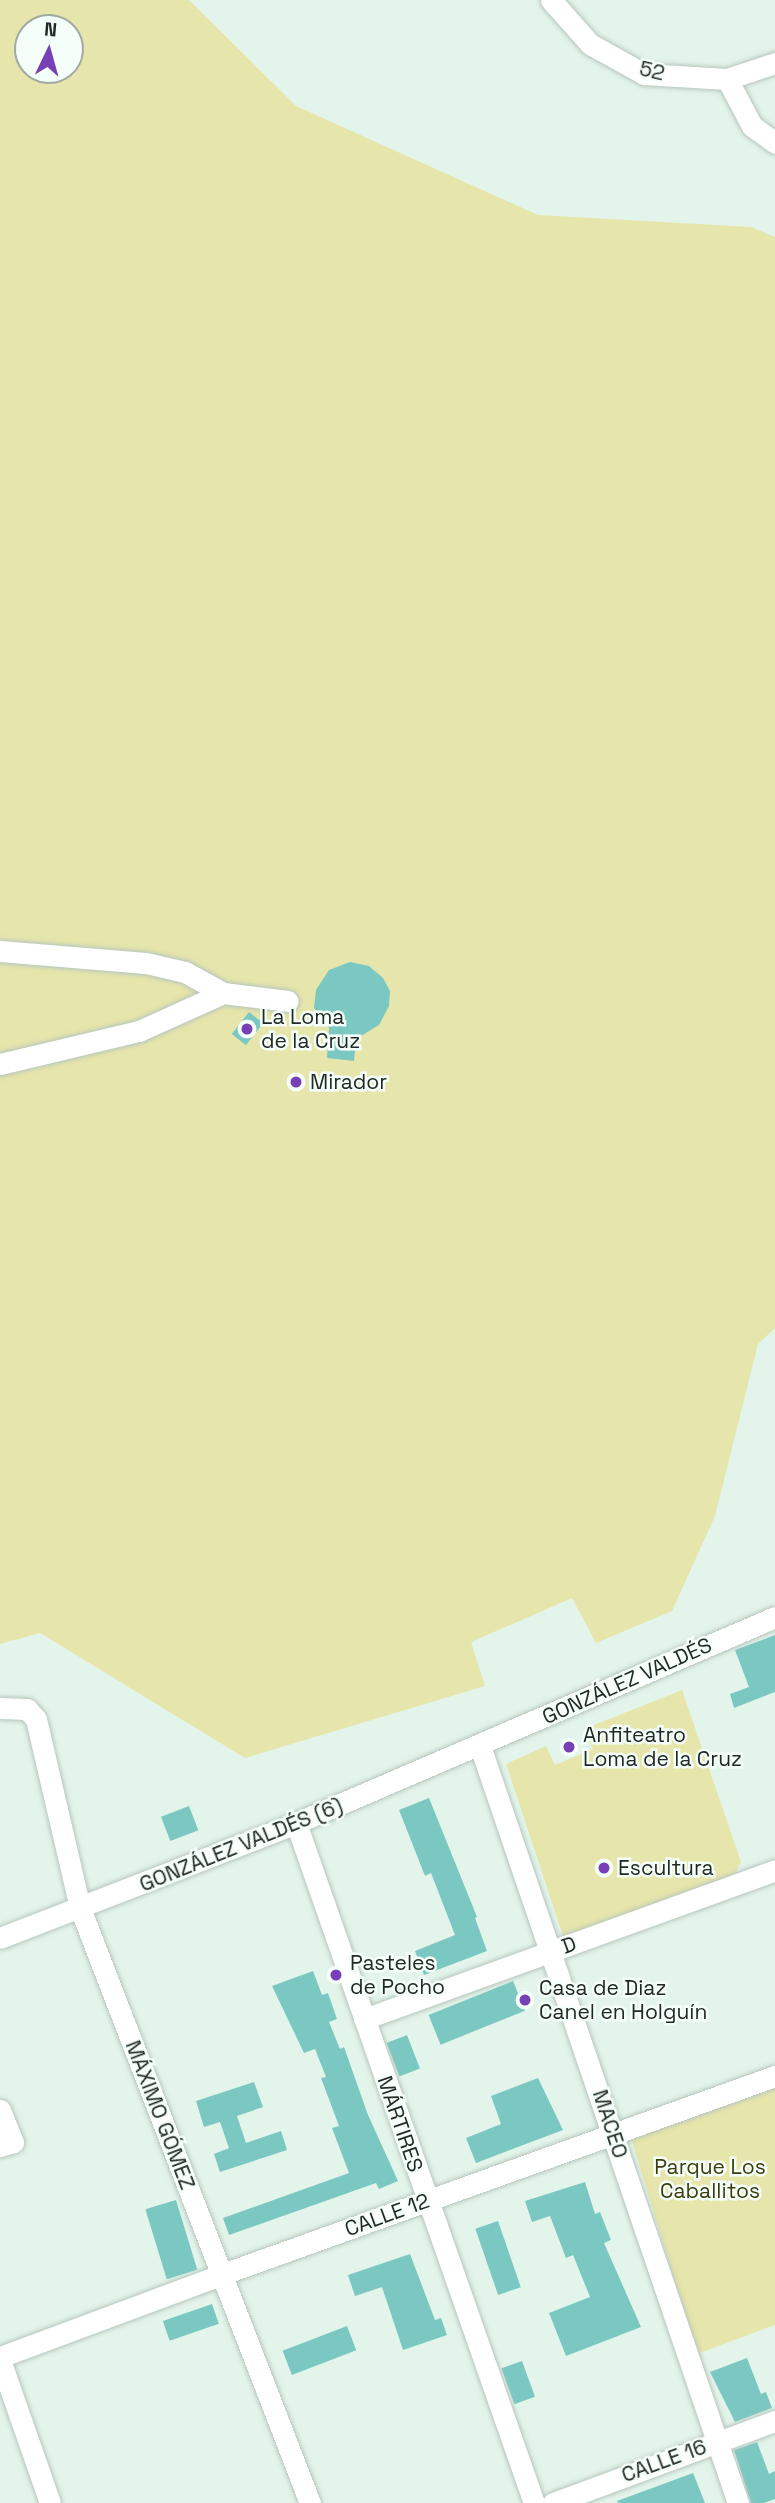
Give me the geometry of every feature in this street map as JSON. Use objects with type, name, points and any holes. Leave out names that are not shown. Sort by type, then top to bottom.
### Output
[{"type":"street","name":"52","points":[[551,0],[590,44],[644,74],[727,79],[775,63]]},
{"type":"street","points":[[727,79],[752,126],[775,143]]},
{"type":"street","points":[[0,951],[146,963],[185,972],[223,993],[288,1001]]},
{"type":"street","points":[[0,1064],[139,1031],[223,993]]},
{"type":"street","name":"GONZÁLEZ VALDÉS","points":[[480,1746],[775,1618]]},
{"type":"street","name":"MÁXIMO GÓMEZ","points":[[0,1707],[27,1709],[36,1719],[80,1908],[310,2503]]},
{"type":"street","name":"GONZÁLEZ VALDÉS (6)","points":[[0,1938],[296,1823],[480,1746]]},
{"type":"street","name":"MACEO","points":[[480,1746],[738,2503]]},
{"type":"street","name":"MÁRTIRES","points":[[296,1823],[534,2503]]},
{"type":"street","name":"D","points":[[364,2019],[775,1870]]},
{"type":"street","name":"CALLE 12","points":[[0,2359],[220,2275],[775,2076]]},
{"type":"street","points":[[0,2110],[6,2144]]},
{"type":"street","points":[[0,2359],[50,2503]]},
{"type":"street","name":"CALLE 16","points":[[553,2503],[775,2421]]},
{"type":"green space","points":[[0,0],[189,0],[296,106],[538,215],[751,227],[775,237],[775,1328],[758,1344],[715,1516],[672,1611],[596,1643],[572,1598],[471,1642],[485,1686],[245,1758],[40,1633],[0,1644]]},
{"type":"green space","points":[[682,1690],[741,1862],[732,1881],[563,1936],[506,1764],[546,1746],[555,1765],[593,1749],[584,1729]]},
{"type":"green space","name":"Parque Los Caballitos","points":[[775,2086],[775,2325],[697,2354],[631,2138]]},
{"type":"building","points":[[350,962],[369,966],[383,978],[390,991],[389,1006],[379,1025],[356,1039],[354,1061],[327,1058],[329,1028],[314,1008],[316,990],[329,970]]},
{"type":"building","name":"La Loma de la Cruz","points":[[249,1012],[263,1023],[246,1045],[232,1034]]},
{"type":"building","points":[[775,1635],[775,1692],[734,1708],[730,1694],[749,1687],[735,1650]]},
{"type":"building","points":[[429,1798],[477,1917],[475,1918],[487,1951],[424,1975],[415,1951],[455,1935],[431,1873],[425,1876],[399,1810]]},
{"type":"building","points":[[189,1806],[198,1830],[170,1841],[161,1817]]},
{"type":"building","points":[[313,1971],[322,1995],[328,1993],[337,2019],[329,2022],[340,2049],[344,2047],[368,2115],[398,2181],[379,2189],[376,2183],[229,2235],[223,2218],[349,2173],[332,2128],[339,2126],[321,2078],[326,2077],[315,2049],[304,2053],[272,1986]]},
{"type":"building","points":[[513,1981],[525,2011],[441,2045],[429,2015]]},
{"type":"building","points":[[407,2035],[420,2069],[399,2076],[386,2043]]},
{"type":"building","points":[[538,2078],[563,2130],[476,2163],[466,2138],[501,2124],[491,2096]]},
{"type":"building","points":[[254,2082],[263,2107],[237,2116],[246,2143],[281,2131],[287,2150],[220,2172],[214,2154],[229,2148],[220,2122],[204,2127],[196,2101]]},
{"type":"building","points":[[585,2182],[595,2214],[600,2212],[611,2240],[604,2243],[641,2327],[566,2356],[549,2313],[590,2297],[573,2255],[566,2258],[550,2216],[532,2222],[525,2201]]},
{"type":"building","points":[[176,2200],[197,2270],[167,2279],[145,2209]]},
{"type":"building","points":[[498,2221],[521,2287],[498,2295],[475,2229]]},
{"type":"building","points":[[410,2254],[435,2320],[441,2318],[447,2335],[403,2350],[382,2287],[355,2296],[348,2275]]},
{"type":"building","points":[[212,2304],[219,2324],[170,2341],[163,2321]]},
{"type":"building","points":[[347,2326],[356,2350],[292,2375],[283,2351]]},
{"type":"building","points":[[747,2358],[761,2394],[766,2392],[772,2408],[735,2422],[710,2372]]},
{"type":"building","points":[[522,2361],[535,2397],[514,2404],[501,2369]]},
{"type":"building","points":[[757,2442],[769,2474],[775,2471],[775,2499],[764,2503],[751,2503],[734,2450]]},
{"type":"building","points":[[693,2473],[705,2503],[617,2501]]},
{"type":"place","name":"La Loma de la Cruz","points":[[247,1029]]},
{"type":"place","name":"Mirador","points":[[296,1082]]},
{"type":"place","name":"Anfiteatro Loma de la Cruz","points":[[569,1747]]},
{"type":"place","name":"Escultura","points":[[604,1868]]},
{"type":"place","name":"Pasteles de Pocho","points":[[336,1975]]},
{"type":"place","name":"Casa de Diaz Canel en Holguín","points":[[525,2000]]}]
